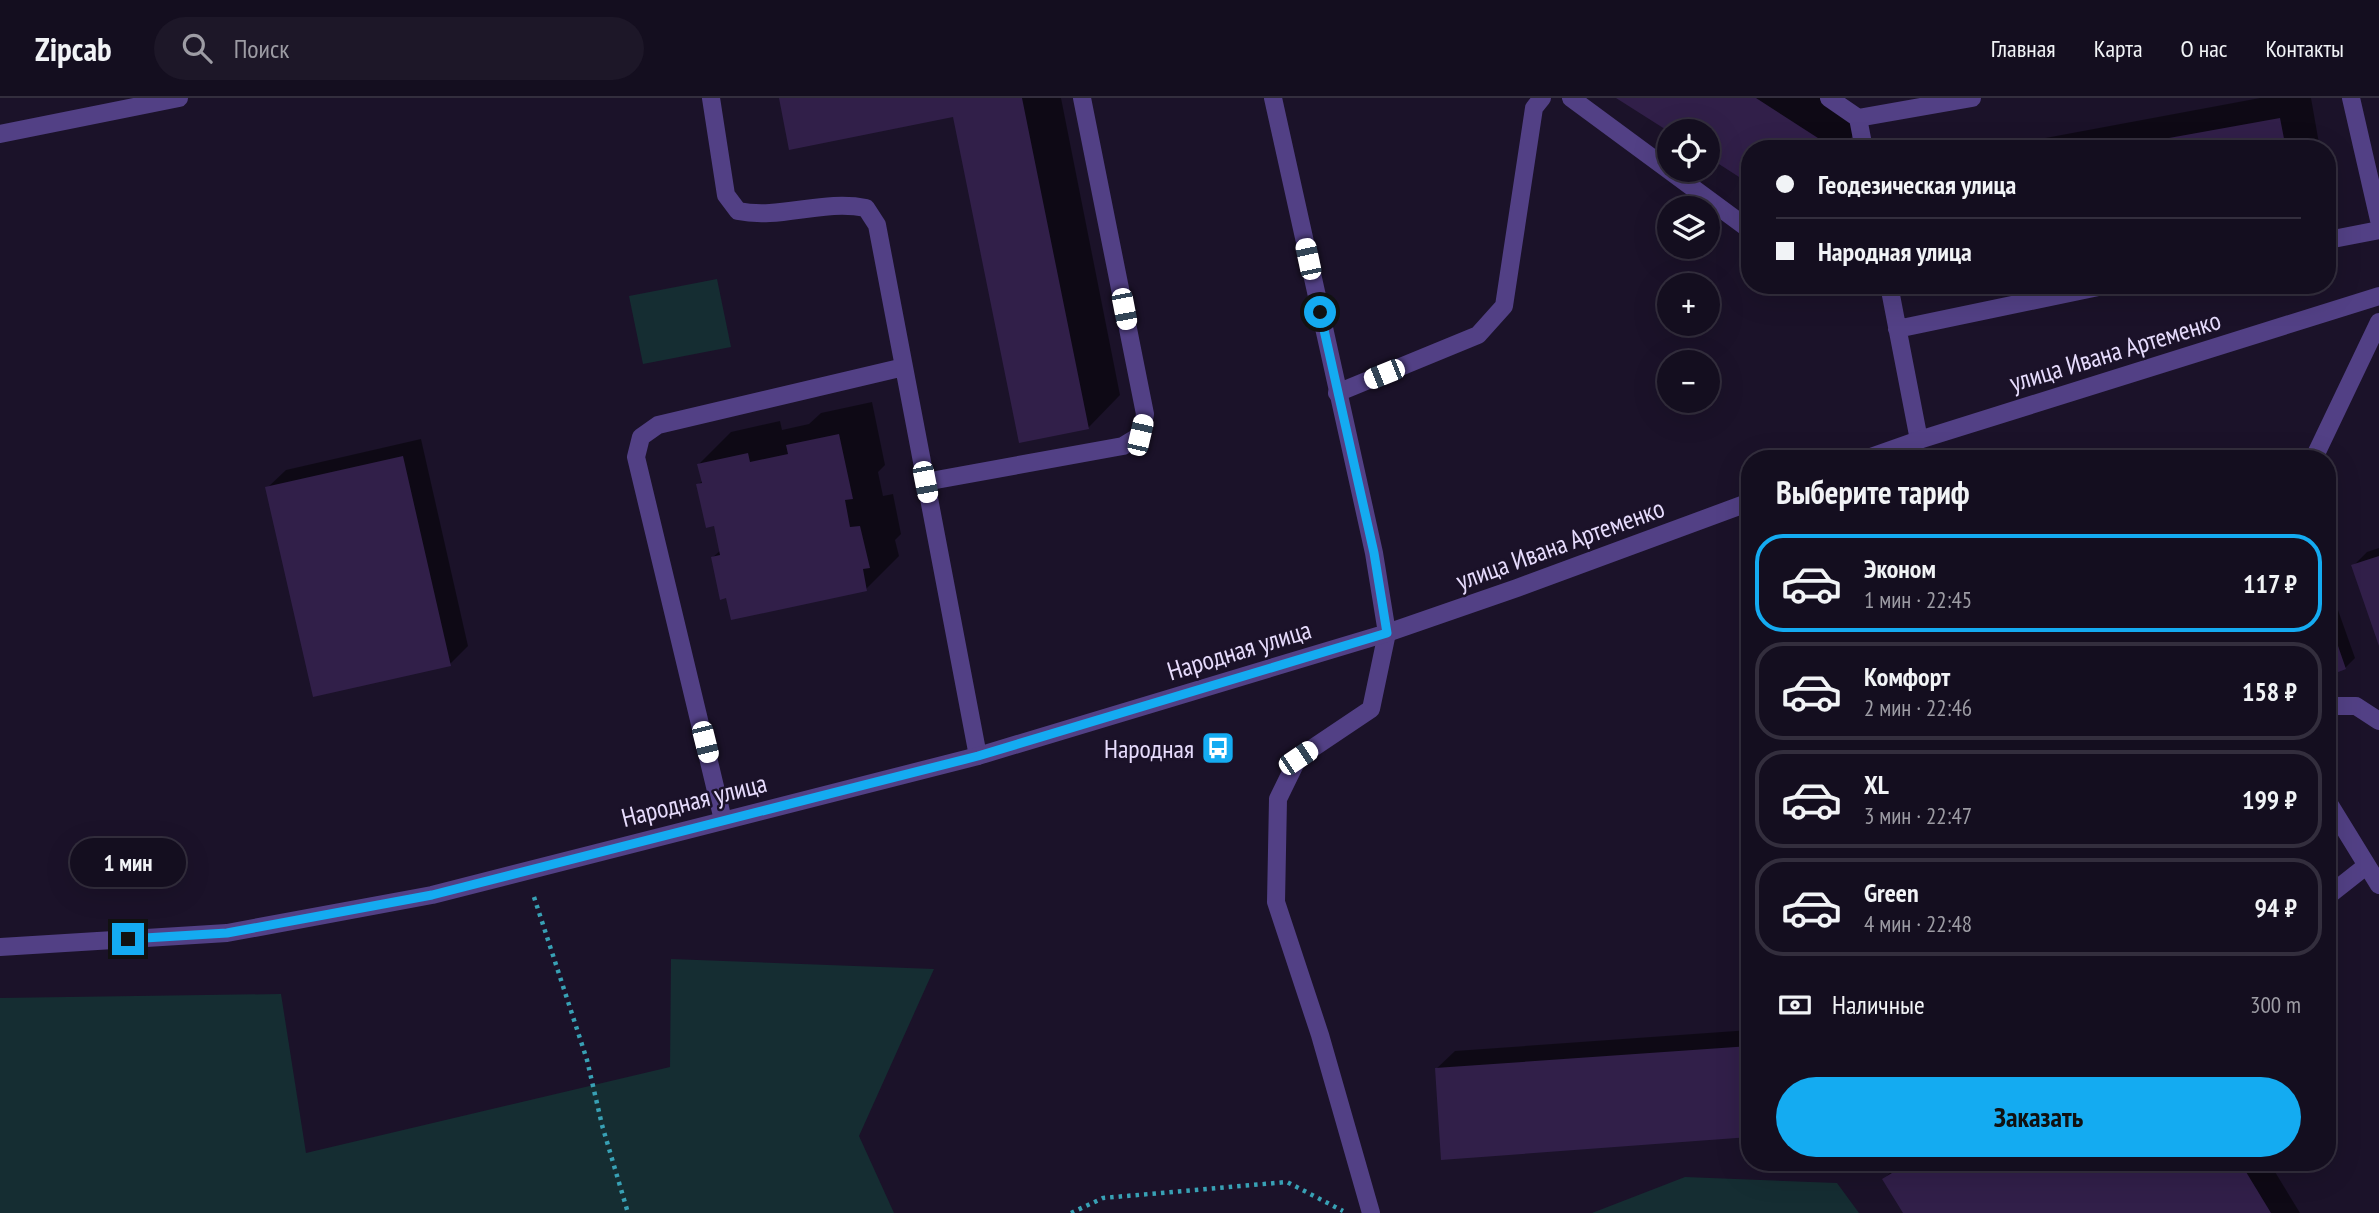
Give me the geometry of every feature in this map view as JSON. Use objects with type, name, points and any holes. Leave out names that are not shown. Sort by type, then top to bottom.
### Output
[{"type":"street","points":[[0,134],[179,98]]},
{"type":"street","points":[[711,98],[726,194],[738,211],[757,215],[846,204],[866,208],[877,225],[978,756]]},
{"type":"street","points":[[925,482],[1123,446],[1140,435],[1145,414],[1082,98]]},
{"type":"street","points":[[1273,98],[1374,553],[1387,633],[1371,709],[1298,758],[1278,799],[1276,902],[1320,1035],[1371,1213]]},
{"type":"street","points":[[1337,393],[1478,335],[1504,306],[1534,108],[1542,98]]},
{"type":"street","points":[[1571,98],[1741,223]]},
{"type":"street","points":[[1829,98],[1858,118],[1862,140]]},
{"type":"street","points":[[1858,118],[1972,98]]},
{"type":"street","points":[[2351,98],[2379,220]]},
{"type":"street","points":[[2336,238],[2379,230]]},
{"type":"street","points":[[1891,294],[1919,440]]},
{"type":"street","points":[[1897,328],[2064,294]]},
{"type":"street","name":"улица Ивана Артеменко","points":[[1891,450],[2379,296]]},
{"type":"street","points":[[2318,450],[2379,322]]},
{"type":"street","points":[[723,820],[636,457],[641,437],[658,425],[904,367]]},
{"type":"street","name":"улица Ивана Артеменко","points":[[1387,633],[1741,505]]},
{"type":"street","name":"Народная улица","points":[[0,947],[227,933],[432,895],[978,756],[1387,633]]},
{"type":"street","points":[[2336,704],[2356,706],[2379,720]]},
{"type":"street","points":[[2336,815],[2379,885]]},
{"type":"street","points":[[2336,890],[2366,866]]},
{"type":"path","points":[[525,870],[587,1060],[602,1125],[628,1213]]},
{"type":"path","points":[[1071,1213],[1103,1198],[1287,1182],[1347,1213]]},
{"type":"green space","points":[[717,279],[731,347],[643,364],[629,296]]},
{"type":"green space","points":[[671,959],[934,969],[859,1136],[894,1213],[0,1213],[0,998],[281,994],[306,1153],[670,1067]]},
{"type":"green space","points":[[1685,1177],[1837,1183],[1859,1213],[1592,1213]]},
{"type":"building","points":[[779,98],[1022,98],[1089,429],[1019,443],[953,117],[789,150]]},
{"type":"building","points":[[1616,98],[1756,98],[1821,140],[1741,140],[1741,178],[1720,165],[1720,119],[1657,119],[1657,124]]},
{"type":"building","points":[[2280,118],[2284,140],[2158,140]]},
{"type":"building","points":[[839,434],[853,499],[845,500],[850,527],[860,526],[870,568],[863,569],[867,591],[731,620],[726,598],[720,600],[711,557],[720,555],[714,526],[706,528],[696,484],[702,483],[697,464],[748,453],[750,462],[788,454],[786,445]]},
{"type":"building","points":[[403,456],[451,666],[313,697],[265,487]]},
{"type":"building","points":[[2379,556],[2379,646],[2351,565]]},
{"type":"building","points":[[2336,640],[2346,669],[2336,673]]},
{"type":"building","points":[[1741,1047],[1741,1138],[1441,1160],[1435,1068]]},
{"type":"building","points":[[1895,1171],[2245,1171],[2271,1213],[1903,1213],[1882,1179]]},
{"type":"place","name":"Народная","points":[[1218,748]]},
{"type":"route","points":[[128,939],[227,933],[432,895],[978,756],[1387,633],[1374,553],[1320,312]]}]
